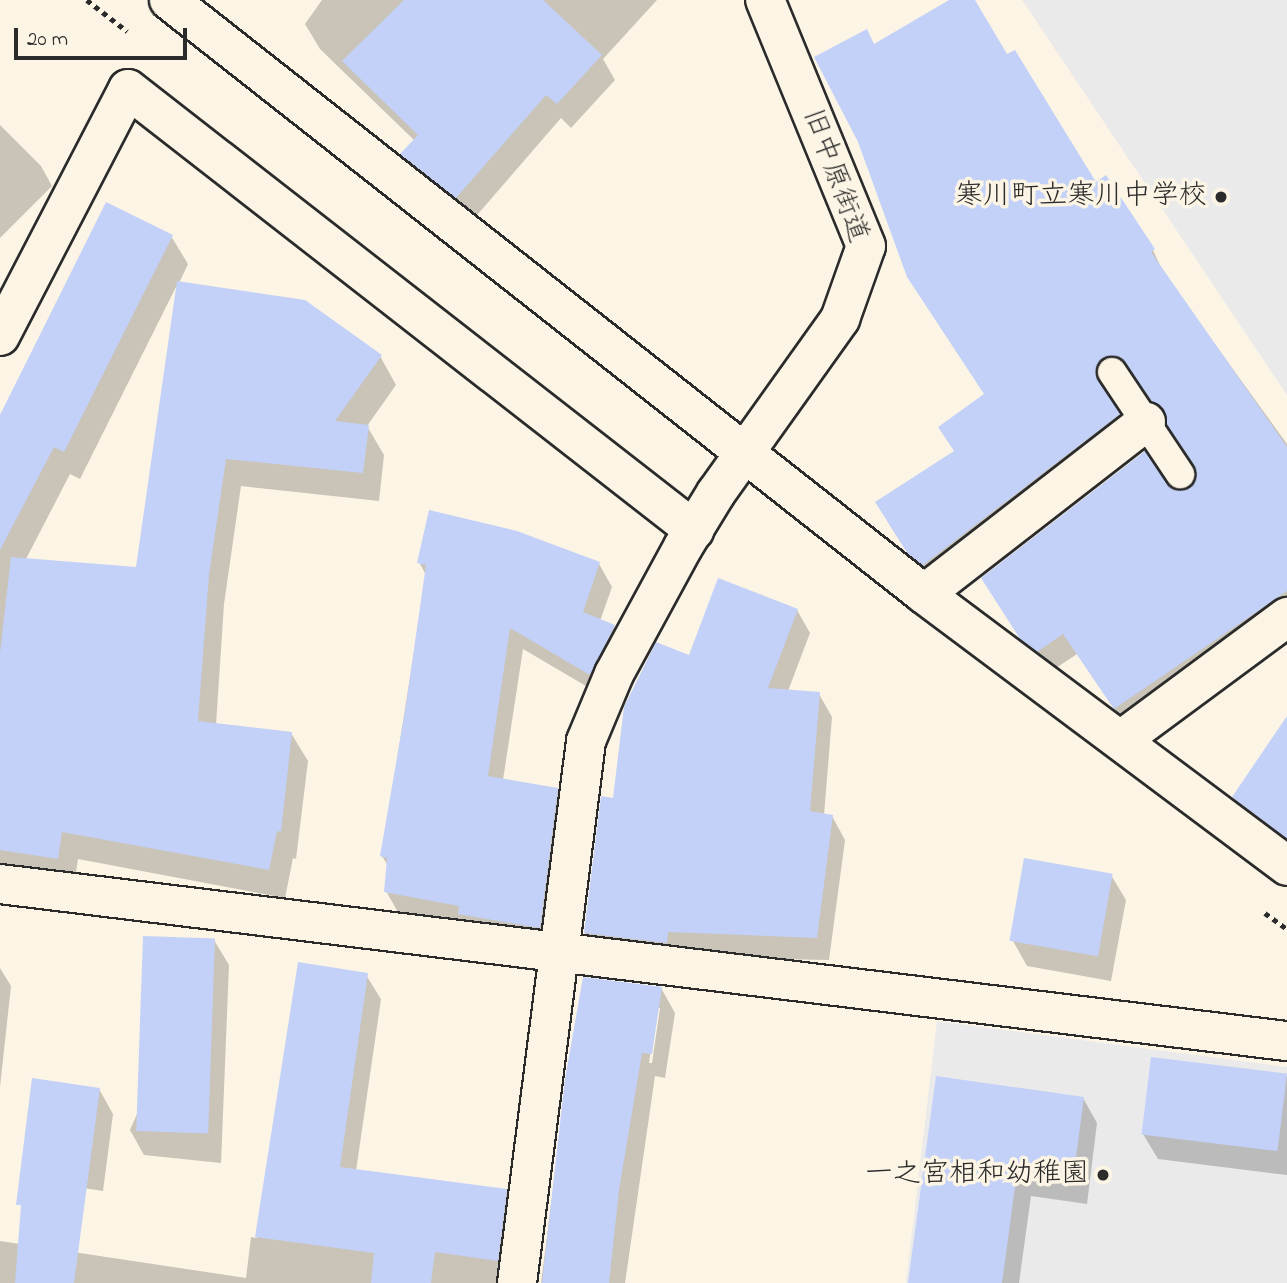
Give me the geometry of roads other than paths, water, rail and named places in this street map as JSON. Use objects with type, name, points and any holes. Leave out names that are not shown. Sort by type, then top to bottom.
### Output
[{"type":"street","points":[[169,0],[924,594],[1287,866]]},
{"type":"street","name":"旧中原街道","points":[[517,1283],[586,741],[614,674],[694,530],[745,452],[840,319],[866,246],[765,0]]},
{"type":"street","points":[[0,336],[128,89],[694,530]]},
{"type":"street","points":[[924,594],[1146,422]]},
{"type":"street","points":[[1121,740],[1287,617]]},
{"type":"street","points":[[0,884],[557,955],[1287,1041]]},
{"type":"lane","points":[[1112,372],[1180,474]]},
{"type":"place","name":"寒川町立寒川中学校","points":[[1221,197]]},
{"type":"place","name":"一之宮相和幼稚園","points":[[1103,1175]]}]
